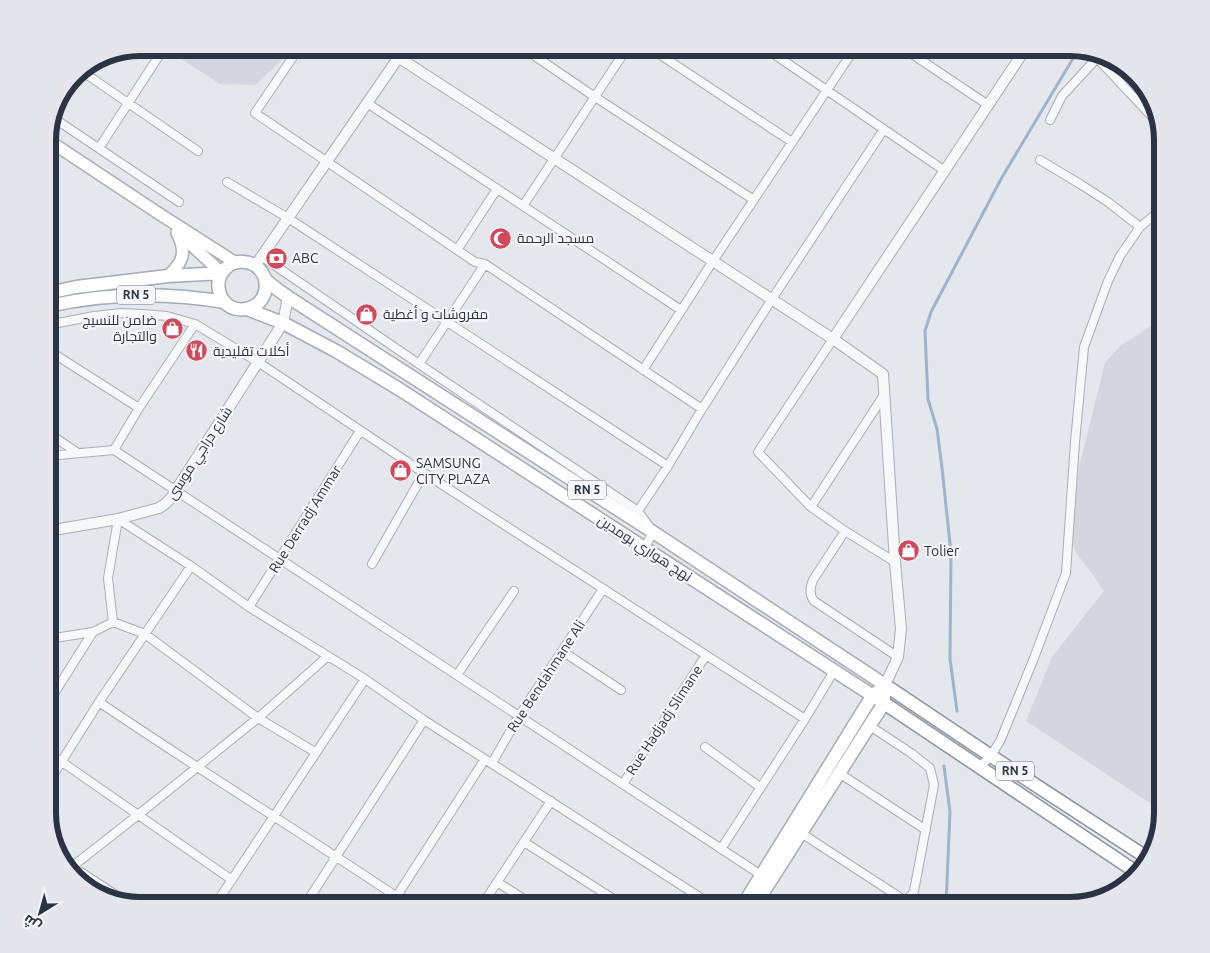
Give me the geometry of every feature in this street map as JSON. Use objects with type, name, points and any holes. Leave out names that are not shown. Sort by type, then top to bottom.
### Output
[{"type":"main road","points":[[56,145],[236,263]]},
{"type":"main road","points":[[158,213],[222,273]]},
{"type":"main road","points":[[168,276],[180,264],[183,254],[181,242],[175,230]]},
{"type":"main road","points":[[258,261],[265,279],[266,290],[263,299],[255,306],[247,309],[236,309],[225,302],[220,295],[218,288],[222,273],[236,263],[258,261]]},
{"type":"main road","name":"RN 5","points":[[56,291],[76,287],[168,276],[222,273]]},
{"type":"main road","name":"نهج هواري بومدين","points":[[265,279],[288,297],[653,532],[885,685]]},
{"type":"main road","name":"RN 5","points":[[56,304],[87,298],[137,295],[225,302]]},
{"type":"main road","name":"نهج هواري بومدين","points":[[247,309],[283,323],[336,351],[399,389],[884,703]]},
{"type":"main road","points":[[748,897],[872,696],[885,685]]},
{"type":"main road","points":[[761,897],[884,703],[885,685]]},
{"type":"main road","name":"RN 5","points":[[885,685],[1142,855]]},
{"type":"main road","name":"RN 5","points":[[884,703],[1131,869]]},
{"type":"main road","points":[[1033,803],[1042,788]]},
{"type":"street","points":[[99,148],[159,56]]},
{"type":"street","points":[[294,56],[255,113],[475,262],[485,264],[702,409]]},
{"type":"street","points":[[399,56],[258,261],[419,364],[638,511],[653,532],[645,547]]},
{"type":"street","points":[[408,56],[556,158],[833,339],[883,374],[900,629],[898,657],[885,685]]},
{"type":"street","points":[[535,56],[754,200]]},
{"type":"street","points":[[523,206],[622,56]]},
{"type":"street","points":[[662,56],[792,142]]},
{"type":"street","points":[[777,56],[945,171]]},
{"type":"street","points":[[643,370],[850,56]]},
{"type":"street","points":[[915,56],[988,105]]},
{"type":"street","points":[[895,562],[811,507],[758,452],[1021,56]]},
{"type":"street","points":[[1050,120],[1062,96],[1095,60]]},
{"type":"street","points":[[1102,63],[1149,113]]},
{"type":"street","points":[[87,75],[198,151]]},
{"type":"street","points":[[367,102],[681,310]]},
{"type":"street","points":[[59,121],[179,202]]},
{"type":"street","points":[[638,511],[772,299],[884,129]]},
{"type":"street","points":[[1040,160],[1108,202],[1140,228]]},
{"type":"street","points":[[227,182],[288,218],[668,466]]},
{"type":"street","points":[[457,250],[497,189]]},
{"type":"street","points":[[979,767],[991,756],[1001,738],[1066,573],[1084,348],[1108,281],[1120,256],[1140,228],[1154,216]]},
{"type":"street","points":[[419,364],[485,264]]},
{"type":"street","name":"شارع دراجي موسى","points":[[56,530],[118,519],[162,506],[168,501],[283,323],[288,297]]},
{"type":"street","points":[[56,323],[121,313],[167,316],[196,324],[258,362],[424,473],[805,719]]},
{"type":"street","points":[[114,450],[139,408],[196,324]]},
{"type":"street","points":[[56,355],[139,408]]},
{"type":"street","points":[[811,507],[884,395]]},
{"type":"street","name":"Rue Derradj Ammar","points":[[249,607],[360,430]]},
{"type":"street","points":[[56,438],[78,453]]},
{"type":"street","points":[[56,455],[114,450],[761,875]]},
{"type":"street","points":[[372,564],[424,473]]},
{"type":"street","points":[[113,622],[108,578],[118,519],[191,566],[249,607],[365,679],[424,720],[698,897]]},
{"type":"street","points":[[845,531],[813,580],[810,589],[811,596],[814,601],[898,657]]},
{"type":"street","points":[[56,771],[191,566]]},
{"type":"street","name":"Rue Bendahmane Ali","points":[[397,897],[602,589]]},
{"type":"street","points":[[457,675],[514,591]]},
{"type":"street","points":[[56,638],[93,632],[113,622],[145,634],[258,718],[316,752]]},
{"type":"street","points":[[56,690],[93,632]]},
{"type":"street","points":[[562,650],[620,690]]},
{"type":"street","name":"Rue Hadjadj Slimane","points":[[623,784],[706,655]]},
{"type":"street","points":[[76,866],[258,718],[328,656]]},
{"type":"street","points":[[721,849],[834,671]]},
{"type":"street","points":[[221,897],[365,679]]},
{"type":"street","points":[[100,702],[397,897]]},
{"type":"street","points":[[311,897],[424,720]]},
{"type":"street","points":[[870,726],[930,768],[934,785],[914,891],[909,897]]},
{"type":"street","points":[[705,747],[760,787]]},
{"type":"street","points":[[56,759],[232,880]]},
{"type":"street","points":[[839,773],[926,830]]},
{"type":"street","points":[[488,897],[550,801]]},
{"type":"street","points":[[802,833],[899,897]]},
{"type":"street","points":[[524,842],[609,897]]},
{"type":"street","points":[[497,882],[520,897]]},
{"type":"shaded area","points":[[177,56],[283,56],[279,63],[255,85],[220,84]]},
{"type":"shaded area","points":[[1154,324],[1154,806],[1026,721],[1052,657],[1104,591],[1076,552],[1070,536],[1079,467],[1105,363],[1120,346]]},
{"type":"waterway","points":[[957,711],[950,659],[951,553],[937,429],[928,399],[925,331],[931,312],[1001,179],[1074,57]]},
{"type":"waterway","points":[[944,766],[950,812],[946,897]]},
{"type":"place","name":"مسجد الرحمة","points":[[501,238]]},
{"type":"place","name":"ABC","points":[[276,258]]},
{"type":"place","name":"مفروشات و أغطية","points":[[367,314]]},
{"type":"place","name":"ضامن للنسيج والتجارة","points":[[173,328]]},
{"type":"place","name":"أكلات تقليدية","points":[[197,351]]},
{"type":"place","name":"SAMSUNG CITY PLAZA","points":[[400,471]]},
{"type":"place","name":"Tolier","points":[[908,551]]}]
